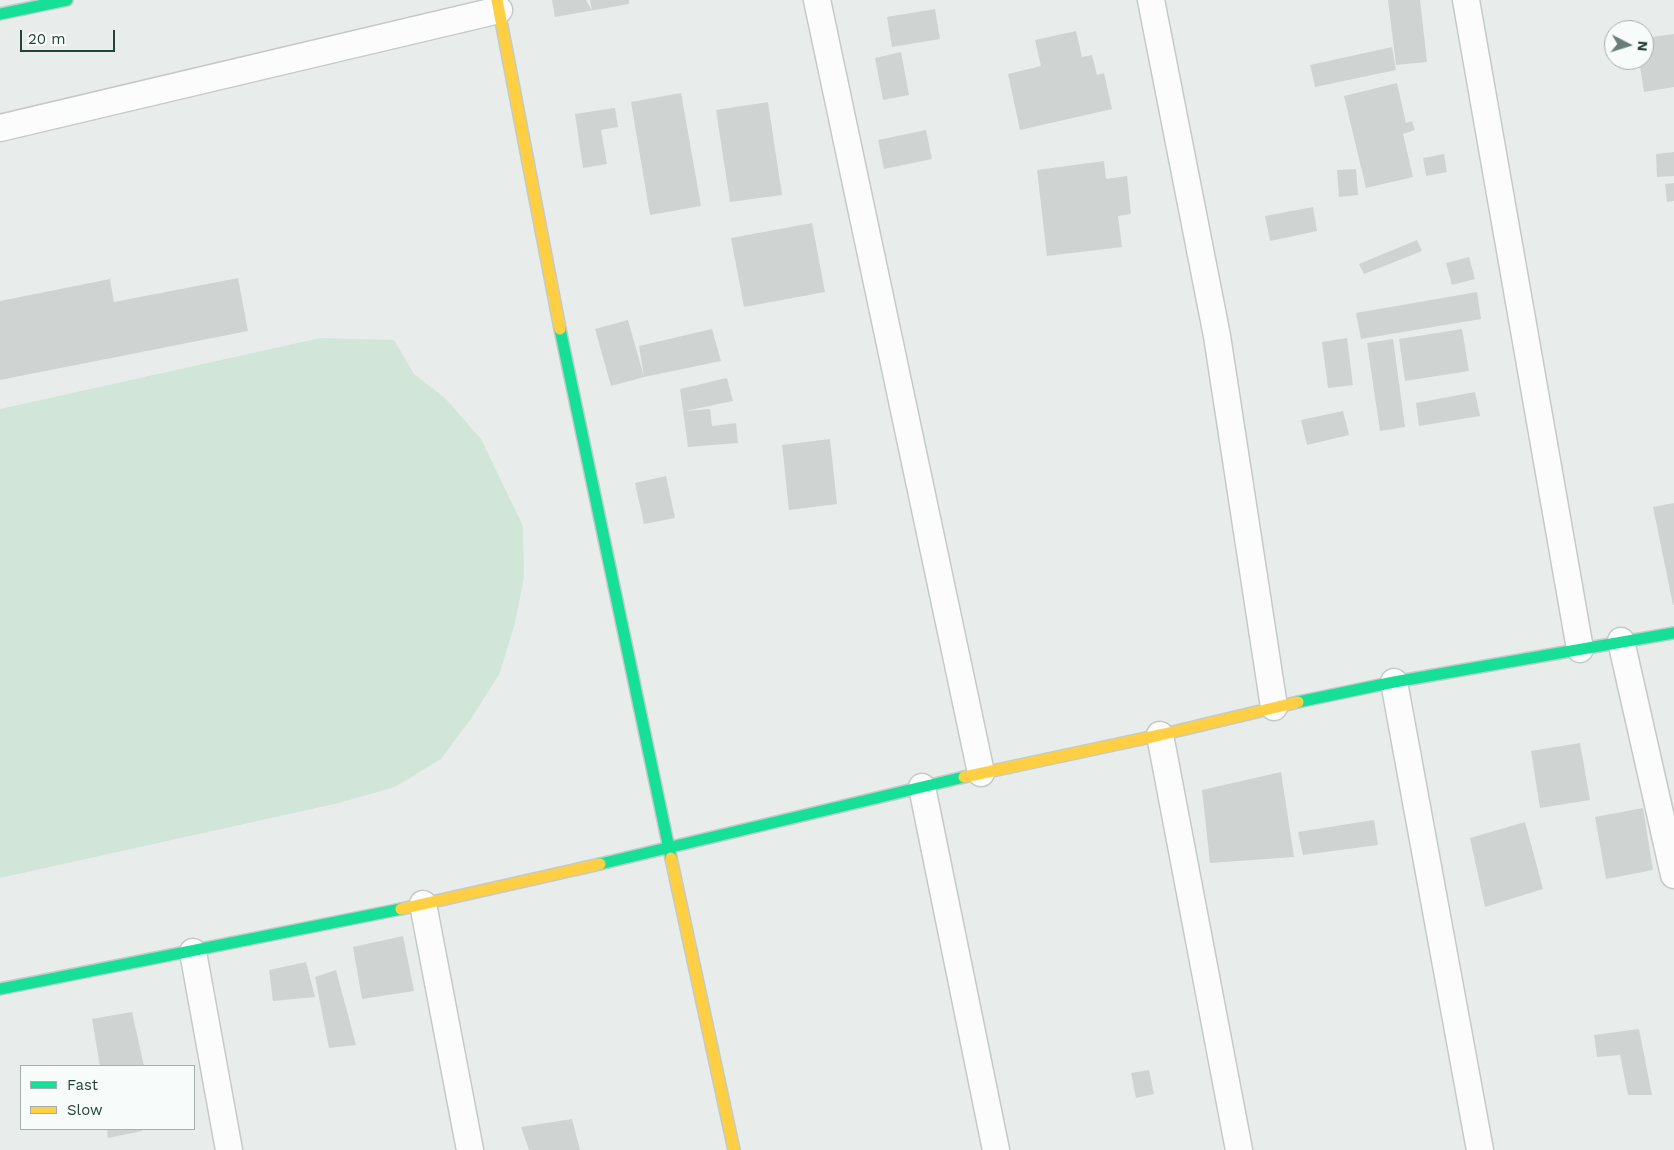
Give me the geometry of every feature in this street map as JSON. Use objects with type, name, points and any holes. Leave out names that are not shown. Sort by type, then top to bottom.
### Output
[{"type":"street","points":[[0,14],[67,0]]},
{"type":"street","points":[[818,0],[980,773]]},
{"type":"street","points":[[1151,0],[1217,336],[1274,707]]},
{"type":"street","points":[[1466,0],[1580,649]]},
{"type":"street","points":[[0,128],[498,5],[570,384],[734,1150]]},
{"type":"street","points":[[0,989],[193,952],[423,904],[670,849],[980,773],[1160,735],[1274,707],[1394,682],[1674,632]]},
{"type":"street","points":[[1622,641],[1674,875]]},
{"type":"street","points":[[1394,682],[1480,1150]]},
{"type":"street","points":[[1160,735],[1239,1150]]},
{"type":"street","points":[[922,787],[996,1150]]},
{"type":"street","points":[[423,904],[470,1150]]},
{"type":"street","points":[[193,952],[229,1150]]},
{"type":"green space","points":[[320,338],[394,340],[414,374],[445,398],[481,439],[523,526],[524,577],[515,623],[499,675],[470,720],[441,759],[395,787],[339,803],[0,878],[0,409]]},
{"type":"building","points":[[552,0],[586,0],[592,11],[555,17]]},
{"type":"building","points":[[590,0],[629,0],[629,4],[592,11]]},
{"type":"building","points":[[1388,0],[1420,0],[1427,62],[1396,65]]},
{"type":"building","points":[[935,9],[940,39],[892,47],[887,17]]},
{"type":"building","points":[[1076,31],[1082,57],[1092,55],[1097,75],[1104,73],[1112,109],[1020,130],[1008,74],[1041,66],[1035,40]]},
{"type":"building","points":[[1674,34],[1674,87],[1644,92],[1641,70],[1654,70],[1654,37]]},
{"type":"building","points":[[1392,47],[1396,70],[1315,87],[1310,65]]},
{"type":"building","points":[[901,52],[909,95],[883,100],[875,58]]},
{"type":"building","points":[[1397,83],[1406,123],[1412,121],[1415,130],[1403,134],[1413,177],[1366,188],[1344,96]]},
{"type":"building","points":[[681,93],[701,206],[650,215],[631,102]]},
{"type":"building","points":[[768,102],[782,195],[730,202],[716,110]]},
{"type":"building","points":[[615,108],[618,127],[601,130],[607,164],[583,168],[575,114]]},
{"type":"building","points":[[926,130],[932,159],[884,169],[878,140]]},
{"type":"building","points":[[1674,152],[1674,176],[1657,177],[1656,154]]},
{"type":"building","points":[[1444,154],[1447,172],[1426,176],[1423,158]]},
{"type":"building","points":[[1104,161],[1106,179],[1127,176],[1131,214],[1118,216],[1122,247],[1047,256],[1037,170]]},
{"type":"building","points":[[1356,169],[1358,195],[1339,197],[1337,170]]},
{"type":"building","points":[[1674,183],[1674,201],[1667,202],[1665,184]]},
{"type":"building","points":[[1313,207],[1317,231],[1270,241],[1265,216]]},
{"type":"building","points":[[812,223],[825,292],[744,307],[731,238]]},
{"type":"building","points":[[1417,240],[1422,251],[1364,274],[1359,264]]},
{"type":"building","points":[[1469,257],[1475,279],[1452,285],[1446,263]]},
{"type":"building","points":[[238,278],[248,331],[0,380],[0,301],[110,279],[114,302]]},
{"type":"building","points":[[1477,292],[1481,319],[1361,339],[1356,313]]},
{"type":"building","points":[[628,320],[644,377],[611,386],[595,329]]},
{"type":"building","points":[[712,329],[721,361],[644,377],[639,346]]},
{"type":"building","points":[[1462,329],[1469,371],[1405,381],[1399,339]]},
{"type":"building","points":[[1347,338],[1353,385],[1328,388],[1322,342]]},
{"type":"building","points":[[1393,339],[1405,427],[1380,431],[1367,343]]},
{"type":"building","points":[[727,378],[733,401],[685,411],[710,409],[712,426],[736,423],[738,443],[688,447],[680,389]]},
{"type":"building","points":[[1475,392],[1480,416],[1419,426],[1416,403]]},
{"type":"building","points":[[1343,411],[1349,435],[1307,445],[1301,420]]},
{"type":"building","points":[[830,439],[837,504],[789,510],[782,445]]},
{"type":"building","points":[[666,476],[675,518],[644,524],[635,483]]},
{"type":"building","points":[[1674,503],[1674,605],[1673,605],[1653,507]]},
{"type":"building","points":[[1580,743],[1590,800],[1540,808],[1531,751]]},
{"type":"building","points":[[1281,772],[1294,857],[1210,863],[1202,790]]},
{"type":"building","points":[[1643,808],[1653,870],[1606,879],[1595,817]]},
{"type":"building","points":[[1374,820],[1378,845],[1303,855],[1298,832]]},
{"type":"building","points":[[1525,822],[1543,889],[1485,907],[1470,838]]},
{"type":"building","points":[[403,936],[414,991],[362,999],[353,947]]},
{"type":"building","points":[[306,962],[315,997],[273,1001],[269,970]]},
{"type":"building","points":[[336,970],[356,1045],[329,1048],[315,977]]},
{"type":"building","points":[[132,1012],[144,1065],[100,1065],[92,1019]]},
{"type":"building","points":[[1639,1029],[1652,1095],[1628,1095],[1620,1055],[1597,1057],[1594,1035]]},
{"type":"building","points":[[1149,1070],[1154,1094],[1136,1098],[1131,1073]]},
{"type":"building","points":[[572,1119],[580,1150],[529,1150],[521,1127]]},
{"type":"building","points":[[107,1130],[142,1130],[142,1131],[108,1138]]},
{"type":"traffic: fast","points":[[0,14],[67,0]]},
{"type":"traffic: fast","points":[[560,329],[671,858]]},
{"type":"traffic: fast","points":[[1298,702],[1394,682],[1674,633]]},
{"type":"traffic: fast","points":[[600,864],[964,777]]},
{"type":"traffic: fast","points":[[0,989],[401,909]]},
{"type":"traffic: slow","points":[[497,0],[560,329]]},
{"type":"traffic: slow","points":[[964,777],[1160,735],[1298,702]]},
{"type":"traffic: slow","points":[[671,858],[734,1150]]},
{"type":"traffic: slow","points":[[401,909],[600,864]]}]
